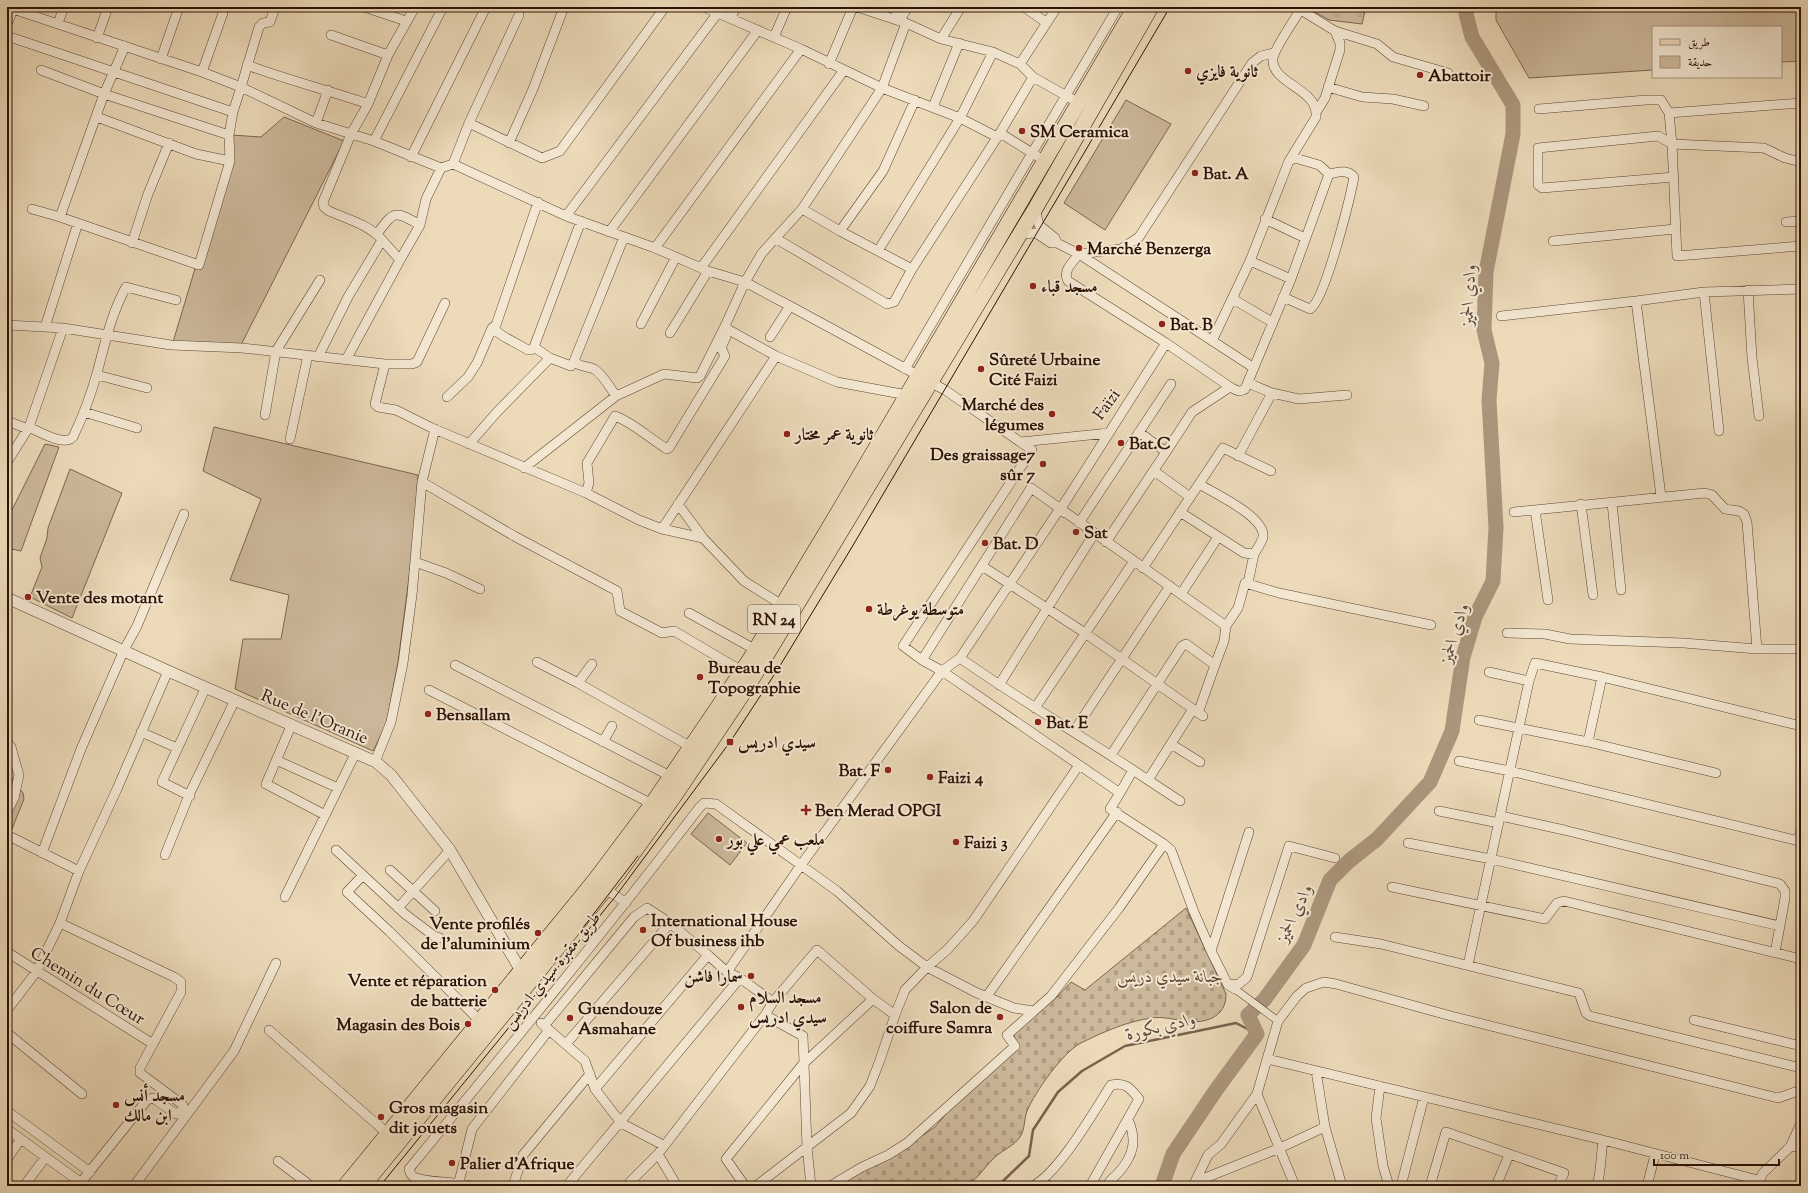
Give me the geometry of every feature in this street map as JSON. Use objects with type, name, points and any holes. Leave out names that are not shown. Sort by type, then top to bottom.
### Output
[{"type":"main road","name":"RN 24","points":[[345,1186],[480,1021],[525,977],[606,888],[677,780],[746,689],[783,630],[924,380],[1045,160],[1135,7]]},
{"type":"main road","name":"RN 24","points":[[362,1186],[525,977],[652,804],[677,780],[691,747],[756,650],[907,395],[924,380],[1035,209],[1151,7]]},
{"type":"street","points":[[58,23],[64,7]]},
{"type":"street","points":[[98,38],[108,7]]},
{"type":"street","points":[[161,59],[179,7]]},
{"type":"street","points":[[32,209],[78,223],[199,265],[230,161],[229,135],[233,112],[259,27],[263,23],[270,22],[274,7]]},
{"type":"street","points":[[364,7],[406,21]]},
{"type":"street","points":[[400,260],[379,237],[369,229],[329,211],[323,205],[323,202],[351,134],[368,104],[388,55],[415,7]]},
{"type":"street","points":[[374,141],[443,7]]},
{"type":"street","points":[[411,157],[486,7]]},
{"type":"street","points":[[509,143],[533,89],[564,7]]},
{"type":"street","points":[[469,123],[542,158],[560,151],[665,7]]},
{"type":"street","points":[[704,7],[717,14],[731,18],[801,49],[882,88],[933,107],[998,135],[1045,160]]},
{"type":"street","points":[[731,18],[736,7]]},
{"type":"street","points":[[774,37],[788,7]]},
{"type":"street","points":[[830,64],[853,7]]},
{"type":"street","points":[[857,7],[902,22],[941,39],[993,52],[1020,64],[1033,77],[1066,94],[1079,103]]},
{"type":"street","points":[[896,7],[902,22]]},
{"type":"street","points":[[586,493],[589,484],[587,463],[615,416],[624,419],[655,442],[667,449],[669,448],[725,356],[721,348],[727,328],[745,282],[762,253],[802,209],[882,88],[908,7]]},
{"type":"street","points":[[941,39],[961,7]]},
{"type":"street","points":[[1024,7],[1047,23]]},
{"type":"street","points":[[1020,64],[1057,7]]},
{"type":"street","points":[[905,369],[1031,152],[1118,7]]},
{"type":"street","points":[[7,24],[14,8],[98,38],[202,72],[241,87],[316,124],[374,141],[441,168],[453,164],[566,216],[655,248],[704,269],[745,282],[945,390],[1021,442],[1032,450],[903,646],[1120,793]]},
{"type":"street","points":[[1317,111],[1311,99],[1277,71],[1273,62],[1274,53],[1298,8],[1335,31],[1377,44],[1393,57],[1448,73]]},
{"type":"street","points":[[202,72],[223,13]]},
{"type":"street","points":[[566,216],[717,14]]},
{"type":"street","points":[[453,164],[469,123],[519,15]]},
{"type":"street","points":[[609,232],[758,30]]},
{"type":"street","points":[[1212,341],[1250,261],[1265,219],[1289,161],[1316,117],[1317,111],[1325,98],[1340,50],[1340,43],[1335,31]]},
{"type":"street","points":[[331,35],[388,55]]},
{"type":"street","points":[[7,36],[233,112]]},
{"type":"street","points":[[933,107],[959,43]]},
{"type":"street","points":[[60,217],[104,94],[115,72],[125,46]]},
{"type":"street","points":[[655,248],[801,49]]},
{"type":"street","points":[[878,251],[960,118],[993,52]]},
{"type":"street","points":[[1274,53],[1261,56],[1252,63],[1140,237],[1121,249],[1080,254],[1066,271],[1066,278],[1068,281],[1166,343],[1230,387],[1240,391],[1245,389],[1291,278],[1329,174]]},
{"type":"street","points":[[247,66],[328,90],[368,104]]},
{"type":"street","points":[[40,70],[104,94],[229,135]]},
{"type":"street","points":[[670,333],[704,269],[844,70]]},
{"type":"street","points":[[776,238],[887,304],[894,302],[912,269],[998,135],[1033,77]]},
{"type":"street","points":[[1328,87],[1362,97],[1393,99],[1424,106]]},
{"type":"street","points":[[316,124],[328,90]]},
{"type":"street","points":[[840,231],[883,171],[915,100]]},
{"type":"street","points":[[1539,109],[1661,100],[1669,114],[1674,177],[1677,256],[1801,246]]},
{"type":"street","points":[[1669,114],[1801,103]]},
{"type":"street","points":[[97,117],[196,154],[230,161]]},
{"type":"street","points":[[1674,177],[1542,188],[1538,185],[1538,148],[1658,136],[1672,144],[1764,148],[1785,158],[1801,162]]},
{"type":"street","points":[[132,243],[148,194],[169,144]]},
{"type":"street","points":[[1283,297],[1310,309],[1316,305],[1339,236],[1354,177],[1350,173],[1345,172],[1329,174],[1318,165],[1295,158],[1289,161]]},
{"type":"street","points":[[347,358],[420,225],[426,199],[441,168]]},
{"type":"street","points":[[447,397],[468,377],[477,363],[492,328],[496,325],[538,202]]},
{"type":"street","points":[[802,209],[912,269]]},
{"type":"street","points":[[1035,209],[1040,231],[1051,242],[1057,243],[1080,254],[1254,368]]},
{"type":"street","points":[[318,357],[390,216],[397,214],[420,225]]},
{"type":"street","points":[[1265,219],[1305,238]]},
{"type":"street","points":[[492,328],[528,350],[531,350],[534,347],[582,221]]},
{"type":"street","points":[[1786,222],[1801,221]]},
{"type":"street","points":[[45,327],[78,223]]},
{"type":"street","points":[[1553,241],[1675,229]]},
{"type":"street","points":[[1019,234],[1040,231]]},
{"type":"street","points":[[534,347],[550,358],[571,366],[624,237]]},
{"type":"street","points":[[1089,260],[1095,251]]},
{"type":"street","points":[[641,324],[676,257]]},
{"type":"street","points":[[1250,261],[1291,278]]},
{"type":"street","points":[[265,415],[276,352],[320,280]]},
{"type":"street","points":[[7,421],[63,442],[68,441],[73,437],[84,412],[107,335],[120,298],[126,287],[176,300]]},
{"type":"street","points":[[1501,316],[1636,302],[1704,292],[1801,289]]},
{"type":"street","points":[[1748,290],[1752,358],[1760,416]]},
{"type":"street","points":[[1704,292],[1719,431]]},
{"type":"street","points":[[1232,299],[1272,322]]},
{"type":"street","points":[[1636,302],[1661,496]]},
{"type":"street","points":[[7,324],[64,328],[171,345],[242,348],[318,357],[347,358],[385,364],[412,364],[417,362],[445,303]]},
{"type":"street","points":[[770,337],[790,306]]},
{"type":"street","points":[[7,462],[28,428],[64,328]]},
{"type":"street","points":[[727,328],[776,356],[837,382],[907,395]]},
{"type":"street","points":[[524,468],[616,396],[664,374],[697,378],[700,376],[727,328]]},
{"type":"street","name":"Faïzi","points":[[1021,442],[1108,433],[1166,343]]},
{"type":"street","points":[[290,439],[308,355]]},
{"type":"street","points":[[662,529],[776,356]]},
{"type":"street","points":[[470,444],[497,412],[550,358]]},
{"type":"street","points":[[574,361],[576,364],[594,369],[599,373],[616,396]]},
{"type":"street","points":[[385,364],[375,404],[378,407],[396,410],[435,430],[586,493],[638,520],[662,529],[703,538]]},
{"type":"street","points":[[96,375],[147,388]]},
{"type":"street","points":[[1248,382],[1272,394],[1299,399],[1347,395]]},
{"type":"street","points":[[1079,523],[1171,384]]},
{"type":"street","points":[[1106,542],[1192,412],[1230,387]]},
{"type":"street","points":[[1238,456],[1272,394]]},
{"type":"street","points":[[84,412],[137,428]]},
{"type":"street","points":[[376,762],[391,722],[403,663],[415,562],[422,482],[435,430]]},
{"type":"street","points":[[1139,432],[1166,452]]},
{"type":"street","points":[[727,972],[801,865],[942,671],[960,658],[1008,583],[1060,510],[1108,433]]},
{"type":"street","points":[[1143,568],[1223,448],[1271,471]]},
{"type":"street","points":[[1154,471],[1190,497]]},
{"type":"street","points":[[422,482],[514,536],[617,591],[620,611],[662,633],[674,631],[742,671]]},
{"type":"street","points":[[1148,780],[1171,744],[1198,713],[1224,640],[1226,626],[1238,608],[1245,583],[1248,583],[1254,554],[1263,538],[1262,528],[1254,517],[1199,484]]},
{"type":"street","points":[[922,660],[1030,488],[1226,626]]},
{"type":"street","points":[[1514,512],[1581,504],[1612,503],[1661,496],[1705,493],[1712,495],[1724,509],[1739,511],[1744,514],[1747,522],[1757,649]]},
{"type":"street","points":[[1612,503],[1621,590]]},
{"type":"street","points":[[678,504],[703,538],[744,581],[782,605]]},
{"type":"street","points":[[1581,504],[1593,595]]},
{"type":"street","points":[[1060,510],[1094,534]]},
{"type":"street","points":[[1535,510],[1548,600]]},
{"type":"street","points":[[1180,512],[1244,553],[1254,554]]},
{"type":"street","points":[[42,853],[81,749],[124,650],[137,626],[184,514]]},
{"type":"street","points":[[998,685],[1046,607],[1094,534]]},
{"type":"street","points":[[1181,594],[1218,537]]},
{"type":"street","points":[[1035,708],[1134,561]]},
{"type":"street","points":[[415,562],[446,573],[480,589]]},
{"type":"street","points":[[982,566],[1085,633],[1158,683],[1198,713]]},
{"type":"street","points":[[1248,583],[1279,593],[1431,625]]},
{"type":"street","points":[[1074,731],[1170,586]]},
{"type":"street","name":"Rue de l'Oranie","points":[[7,598],[291,726],[356,752],[376,762],[391,775],[450,850],[525,977]]},
{"type":"street","points":[[690,613],[756,650]]},
{"type":"street","points":[[1507,633],[1545,634],[1570,639],[1684,643],[1757,649],[1801,649]]},
{"type":"street","points":[[1112,755],[1179,648],[1186,644],[1215,665]]},
{"type":"street","points":[[960,658],[998,685],[1112,755],[1180,801]]},
{"type":"street","points":[[537,662],[578,683],[691,747]]},
{"type":"street","points":[[1468,965],[1492,859],[1529,681],[1535,663],[1602,677],[1801,726]]},
{"type":"street","points":[[578,683],[592,664]]},
{"type":"street","points":[[455,665],[677,780]]},
{"type":"street","points":[[7,1010],[37,971],[60,923],[79,870],[117,789],[168,671]]},
{"type":"street","points":[[1489,672],[1529,681]]},
{"type":"street","points":[[1588,742],[1602,677]]},
{"type":"street","points":[[190,795],[162,782],[206,687]]},
{"type":"street","points":[[429,690],[652,804]]},
{"type":"street","points":[[164,854],[235,700]]},
{"type":"street","points":[[1479,720],[1588,742],[1716,773]]},
{"type":"street","points":[[291,726],[266,784],[325,815]]},
{"type":"street","points":[[603,742],[612,726]]},
{"type":"street","points":[[141,732],[177,748]]},
{"type":"street","points":[[7,742],[11,748],[19,776],[14,798],[7,812]]},
{"type":"street","points":[[1171,744],[1200,762]]},
{"type":"street","points":[[285,897],[356,752]]},
{"type":"street","points":[[276,760],[338,788]]},
{"type":"street","points":[[1459,762],[1510,771],[1799,841],[1801,829]]},
{"type":"street","points":[[756,1186],[851,1113],[872,1079],[894,1015],[905,990],[927,967],[947,950],[972,920],[1078,765]]},
{"type":"street","points":[[1133,770],[1110,809],[1117,812],[1171,850],[1194,912],[1211,951],[1232,987],[1278,1021]]},
{"type":"street","name":"طريق مقبرة سيدي ادريس","points":[[459,1182],[424,1180],[414,1177],[410,1174],[409,1169],[625,905],[704,803],[711,803],[721,808],[801,865]]},
{"type":"street","points":[[1439,811],[1564,830],[1780,884],[1785,891],[1775,953]]},
{"type":"street","points":[[987,996],[1117,812]]},
{"type":"street","points":[[1211,951],[1249,832]]},
{"type":"street","points":[[7,835],[79,870]]},
{"type":"street","points":[[1408,843],[1492,859],[1780,926]]},
{"type":"street","points":[[830,1186],[862,1167],[888,1155],[907,1143],[1016,1046],[1007,1035],[1051,996],[1119,908],[1164,844]]},
{"type":"street","points":[[1232,987],[1240,984],[1247,977],[1289,846],[1335,858]]},
{"type":"street","points":[[336,850],[398,908],[434,936],[440,938]]},
{"type":"street","points":[[398,908],[450,850]]},
{"type":"street","points":[[801,865],[837,891],[900,946],[927,967],[977,993],[1014,1008],[1034,1011]]},
{"type":"street","points":[[390,870],[435,911]]},
{"type":"street","points":[[363,875],[347,892],[389,931],[480,1021]]},
{"type":"street","points":[[1392,887],[1545,919],[1557,903],[1564,901],[1801,959]]},
{"type":"street","points":[[606,888],[625,905],[634,917]]},
{"type":"street","points":[[471,1186],[459,1182],[472,1129],[547,1028],[634,917],[647,908],[670,923],[727,972],[740,978],[773,1002]]},
{"type":"street","points":[[7,1129],[79,1184],[147,1100],[153,1098],[176,1114],[178,1114],[183,1108],[183,1105],[176,1099],[140,1073],[140,1068],[181,992],[182,982],[60,923]]},
{"type":"street","points":[[566,1044],[670,923]]},
{"type":"street","points":[[1335,937],[1381,944],[1579,993],[1586,1013],[1590,1016],[1801,1068]]},
{"type":"street","points":[[626,1186],[658,1154],[765,1015],[773,1002],[817,950],[873,999],[894,1015]]},
{"type":"street","name":"Chemin du Cœur","points":[[7,952],[153,1044]]},
{"type":"street","points":[[595,1089],[708,955]]},
{"type":"street","points":[[134,1186],[234,1051],[276,963]]},
{"type":"street","points":[[569,1186],[570,1182],[621,1123],[740,978]]},
{"type":"street","points":[[1194,1184],[1208,1155],[1221,1144],[1257,1094],[1278,1021],[1297,996],[1306,988],[1318,983],[1330,983],[1451,1016],[1778,1098],[1801,1090]]},
{"type":"street","points":[[745,1186],[726,1159],[803,1064],[873,999]]},
{"type":"street","points":[[765,1015],[803,1036],[807,1147],[811,1186]]},
{"type":"street","points":[[535,1016],[585,1061],[595,1089],[621,1123],[664,1145]]},
{"type":"street","points":[[1694,1020],[1801,1046]]},
{"type":"street","points":[[269,1030],[388,1134]]},
{"type":"street","points":[[7,1033],[82,1094]]},
{"type":"street","points":[[1267,1059],[1603,1140],[1758,1183],[1769,1166],[1790,1147],[1801,1123]]},
{"type":"street","points":[[1316,1071],[1325,1127],[1342,1186]]},
{"type":"street","points":[[513,1186],[523,1155],[590,1074]]},
{"type":"street","points":[[1034,1185],[1062,1158],[1111,1085],[1120,1084],[1130,1088],[1139,1099],[1090,1186]]},
{"type":"street","points":[[1380,1086],[1376,1118],[1383,1166],[1389,1186]]},
{"type":"street","points":[[1257,1094],[1295,1186]]},
{"type":"street","points":[[1401,1186],[1424,1097]]},
{"type":"street","points":[[7,1111],[90,1172]]},
{"type":"street","points":[[1107,1186],[1110,1179],[1118,1173],[1130,1156],[1134,1132],[1128,1119]]},
{"type":"street","points":[[1194,1184],[1280,1148],[1325,1127]]},
{"type":"street","points":[[1430,1186],[1446,1132],[1564,1173],[1558,1186]]},
{"type":"street","points":[[7,1159],[21,1139]]},
{"type":"street","points":[[1597,1186],[1600,1176],[1599,1165],[1603,1140]]},
{"type":"street","points":[[1790,1147],[1801,1146]]},
{"type":"street","points":[[658,1154],[677,1186]]},
{"type":"street","points":[[1496,1186],[1509,1155]]},
{"type":"street","points":[[1648,1186],[1655,1155]]},
{"type":"street","points":[[24,1186],[45,1158]]},
{"type":"street","points":[[278,1161],[311,1186]]},
{"type":"street","points":[[1194,1184],[1205,1186]]},
{"type":"street","points":[[1034,1185],[1052,1186]]},
{"type":"green space","points":[[1306,7],[1366,7],[1362,24],[1329,20]]},
{"type":"green space","points":[[1496,7],[1801,7],[1801,61],[1782,62],[1782,26],[1652,26],[1652,70],[1529,78],[1496,20]]},
{"type":"green space","points":[[1126,100],[1171,124],[1105,230],[1064,203]]},
{"type":"green space","points":[[284,117],[344,141],[241,345],[173,342],[224,172],[231,135],[261,137]]},
{"type":"green space","points":[[214,427],[418,475],[414,539],[398,662],[386,725],[373,751],[235,689],[243,639],[281,639],[289,595],[230,580],[261,499],[203,471]]},
{"type":"green space","points":[[45,444],[59,447],[21,551],[7,548],[7,520]]},
{"type":"green space","points":[[70,469],[122,493],[72,618],[30,597],[42,567],[40,558],[47,538],[48,528]]},
{"type":"green space","points":[[7,774],[23,793],[24,799],[12,829],[7,827]]},
{"type":"green space","name":"ملعب عمي علي بور","points":[[708,813],[747,843],[730,865],[691,834]]},
{"type":"green space","name":"جبانة سيدي دريس","points":[[1186,908],[1226,994],[1224,1005],[1218,1014],[1204,1021],[1196,1022],[1167,1018],[1143,1019],[1125,1024],[1081,1043],[1058,1063],[1036,1094],[1027,1111],[1023,1131],[1020,1137],[1014,1144],[995,1157],[972,1182],[968,1184],[955,1187],[833,1186],[891,1156],[935,1127],[951,1108],[1018,1046],[1013,1033],[1057,997],[1071,982],[1085,990]]},
{"type":"waterway","name":"وادي الحميز","points":[[1162,1186],[1173,1154],[1216,1090],[1257,1034],[1248,1015],[1264,1000],[1304,945],[1330,880],[1349,861],[1377,839],[1430,782],[1452,731],[1463,657],[1475,617],[1493,581],[1496,527],[1489,400],[1492,363],[1484,330],[1486,272],[1513,134],[1513,105],[1472,37],[1466,14],[1468,7]]},
{"type":"waterway","name":"وادي بكورة","points":[[992,1186],[1001,1183],[1029,1156],[1033,1130],[1058,1092],[1082,1071],[1125,1046],[1236,1023],[1257,1034]]},
{"type":"tram line","points":[[380,1186],[615,897],[730,742],[778,669],[852,547],[1170,7]]},
{"type":"tram line","points":[[582,929],[638,856]]},
{"type":"place","name":"ثانوية فايزي","points":[[1188,71]]},
{"type":"place","name":"Abattoir","points":[[1420,75]]},
{"type":"place","name":"SM Ceramica","points":[[1022,131]]},
{"type":"place","name":"Bat. A","points":[[1195,173]]},
{"type":"place","name":"Marché Benzerga","points":[[1079,248]]},
{"type":"place","name":"مسجد قباء","points":[[1033,286]]},
{"type":"place","name":"Bat. B","points":[[1162,324]]},
{"type":"place","name":"Sûreté Urbaine Cité Faizi","points":[[981,369]]},
{"type":"place","name":"Marché des légumes","points":[[1052,414]]},
{"type":"place","name":"ثانوية عمر مختار","points":[[787,434]]},
{"type":"place","name":"Bat.C","points":[[1121,443]]},
{"type":"place","name":"Des graissage7 sûr 7","points":[[1043,464]]},
{"type":"place","name":"Sat","points":[[1076,532]]},
{"type":"place","name":"Bat. D","points":[[985,543]]},
{"type":"place","name":"Vente des motant","points":[[28,597]]},
{"type":"place","name":"متوسطة يوغرطة","points":[[869,609]]},
{"type":"place","name":"Bureau de Topographie","points":[[700,677]]},
{"type":"place","name":"Bensallam","points":[[428,714]]},
{"type":"place","name":"Bat. E","points":[[1038,722]]},
{"type":"place","name":"سيدي ادريس","points":[[730,742]]},
{"type":"place","name":"Bat. F","points":[[888,770]]},
{"type":"place","name":"Faizi 4","points":[[930,777]]},
{"type":"place","name":"Ben Merad OPGI","points":[[806,810]]},
{"type":"place","name":"ملعب عمي علي بور","points":[[719,839]]},
{"type":"place","name":"Faizi 3","points":[[956,842]]},
{"type":"place","name":"International House Of business ihb","points":[[643,930]]},
{"type":"place","name":"Vente profilés de l'aluminium","points":[[538,933]]},
{"type":"place","name":"سمارا فاشن","points":[[751,976]]},
{"type":"place","name":"Vente et réparation de batterie","points":[[495,990]]},
{"type":"place","name":"مسجد السلام سيدي ادريس","points":[[741,1007]]},
{"type":"place","name":"Salon de coiffure Samra","points":[[1000,1017]]},
{"type":"place","name":"Guendouze Asmahane","points":[[570,1018]]},
{"type":"place","name":"Magasin des Bois","points":[[468,1024]]},
{"type":"place","name":"مسجد أنس ابن مالك","points":[[116,1105]]},
{"type":"place","name":"Gros magasin dit jouets","points":[[381,1117]]},
{"type":"place","name":"Palier d'Afrique","points":[[452,1163]]}]
